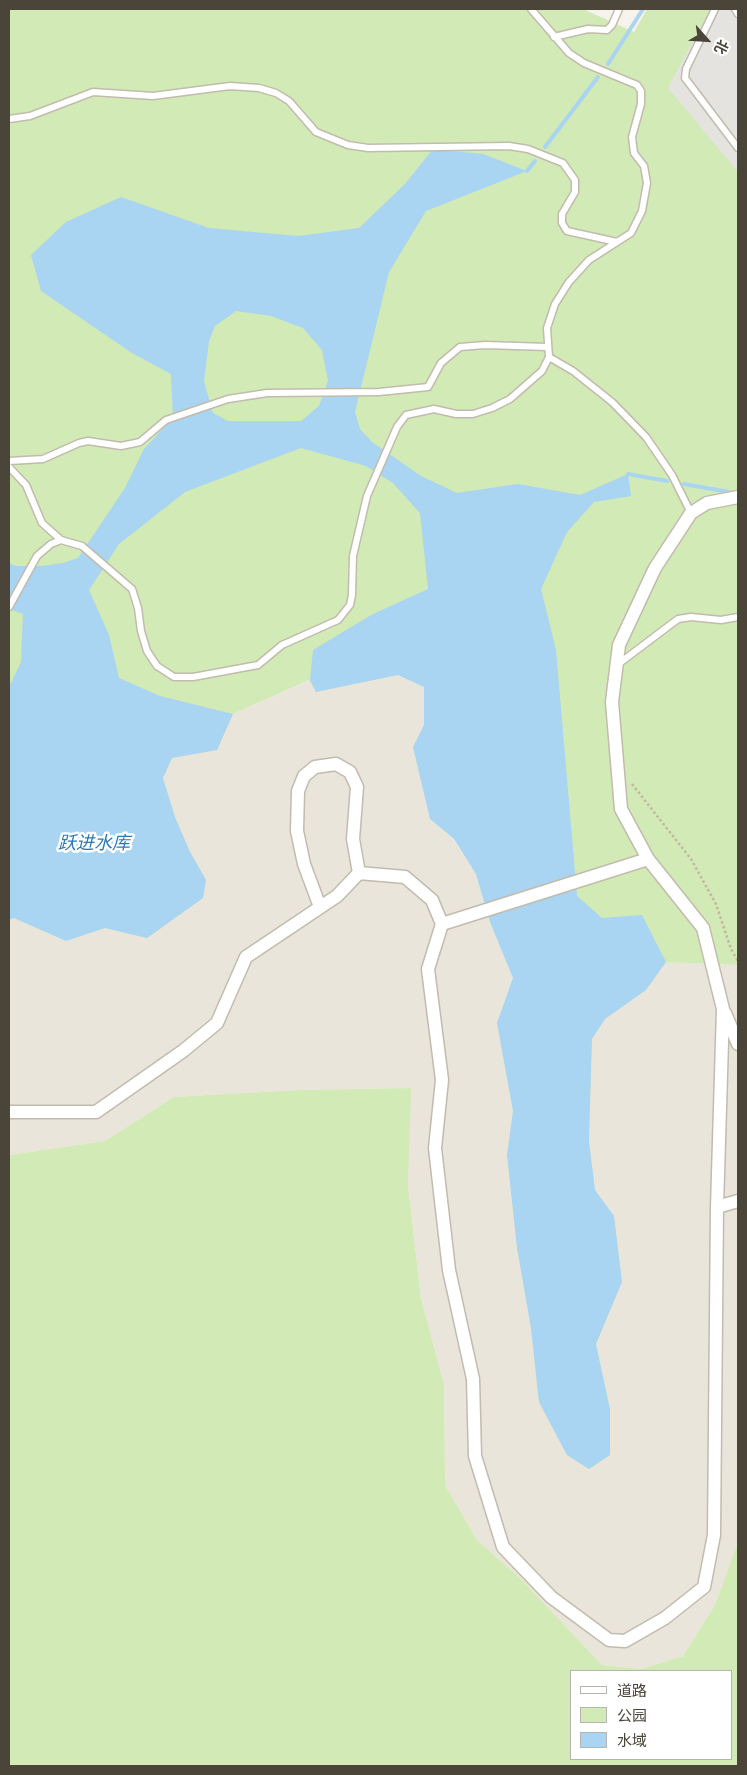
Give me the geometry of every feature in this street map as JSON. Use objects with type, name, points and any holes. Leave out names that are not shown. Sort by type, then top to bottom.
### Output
[{"type":"street","points":[[738,497],[707,503],[691,513],[655,568],[619,644],[612,702],[621,809],[648,859],[704,928],[723,1009],[738,1044]]},
{"type":"street","points":[[320,907],[304,864],[298,831],[298,791],[304,776],[315,767],[336,764],[350,772],[357,787],[353,839],[359,873]]},
{"type":"street","points":[[442,924],[648,859]]},
{"type":"street","points":[[359,873],[405,877],[432,900],[442,924],[428,969],[442,1080],[435,1148],[449,1270],[473,1379],[476,1456],[503,1547],[551,1597],[609,1640],[625,1641],[665,1618],[704,1587],[714,1535],[717,1207],[723,1009]]},
{"type":"street","points":[[9,1112],[96,1112],[183,1051],[217,1023],[246,957],[337,896],[359,873]]},
{"type":"street","points":[[717,1207],[738,1201]]},
{"type":"lane","points":[[9,467],[26,485],[42,523],[61,540],[82,546],[122,578],[132,589],[147,651],[163,671],[174,677],[193,677],[258,665],[282,644],[338,620],[350,605],[352,595],[352,556],[367,496],[397,427],[406,415],[426,409],[456,414],[473,414],[492,408],[510,399],[542,371],[549,357],[547,328],[555,304],[569,282],[589,260],[631,233],[642,211],[647,191],[644,166],[634,153],[632,138],[641,104],[641,91],[637,85],[584,63],[569,53],[530,9]]},
{"type":"lane","points":[[554,37],[588,29],[607,30],[612,25],[619,9]]},
{"type":"lane","points":[[715,9],[686,69],[685,78],[738,148]]},
{"type":"lane","points":[[735,9],[738,14]]},
{"type":"lane","points":[[9,119],[30,116],[93,92],[153,96],[230,86],[259,88],[276,93],[289,101],[316,132],[348,146],[368,148],[509,146],[528,150],[563,163],[575,180],[575,192],[562,214],[562,223],[567,231],[617,242]]},
{"type":"lane","points":[[9,461],[43,459],[79,443],[88,442],[121,446],[140,442],[166,420],[228,399],[267,393],[379,392],[428,387],[441,363],[460,348],[485,345],[547,347]]},
{"type":"lane","points":[[549,357],[573,371],[612,402],[646,437],[672,475],[691,513]]},
{"type":"lane","points":[[9,607],[37,556],[51,544],[61,540]]},
{"type":"lane","points":[[616,666],[678,619],[690,617],[721,620],[738,618]]},
{"type":"path","points":[[617,766],[691,859],[716,904],[731,949],[738,961]]},
{"type":"shaded area","points":[[710,9],[738,9],[738,172],[668,88]]},
{"type":"shaded area","points":[[398,675],[424,687],[424,725],[413,747],[430,819],[453,839],[476,874],[490,922],[513,978],[497,1023],[513,1111],[507,1155],[517,1248],[531,1328],[610,1409],[596,1344],[622,1282],[614,1217],[595,1190],[589,1141],[592,1039],[605,1019],[646,990],[666,962],[738,965],[738,1542],[715,1605],[683,1656],[641,1669],[602,1665],[520,1578],[477,1540],[445,1485],[444,1384],[421,1299],[408,1185],[410,1088],[300,1090],[174,1097],[105,1141],[9,1155],[9,920],[14,918],[66,941],[105,928],[147,937],[190,852],[175,817],[163,778],[172,758],[216,750],[233,714],[310,680],[316,692]]},
{"type":"green space","points":[[9,9],[583,9],[634,32],[647,9],[738,9],[738,965],[666,962],[646,990],[605,1019],[592,1039],[589,1141],[595,1190],[614,1216],[622,1282],[596,1344],[610,1409],[610,1455],[589,1469],[567,1455],[539,1402],[531,1328],[517,1248],[507,1155],[513,1111],[497,1023],[513,978],[490,922],[476,874],[454,839],[430,819],[413,747],[424,725],[424,687],[398,675],[316,692],[309,680],[233,714],[217,750],[172,758],[163,778],[175,817],[190,852],[206,880],[203,898],[147,938],[105,928],[66,941],[14,918],[9,920]]},
{"type":"green space","points":[[411,1088],[408,1185],[421,1299],[444,1384],[445,1485],[477,1540],[520,1578],[602,1665],[641,1669],[683,1656],[715,1605],[738,1542],[738,1766],[9,1766],[9,1155],[105,1141],[174,1097],[300,1090]]},
{"type":"water","name":"跃进水库","points":[[433,149],[483,154],[527,171],[426,211],[389,272],[355,412],[360,429],[372,442],[421,476],[457,493],[518,484],[580,495],[628,474],[631,496],[594,502],[567,532],[541,589],[556,650],[577,896],[602,918],[642,915],[666,962],[646,990],[605,1019],[592,1039],[589,1141],[595,1190],[614,1216],[622,1282],[596,1344],[610,1409],[610,1455],[589,1469],[567,1455],[539,1402],[531,1328],[517,1248],[507,1155],[513,1111],[497,1023],[513,978],[490,922],[476,874],[454,839],[430,819],[413,747],[424,725],[424,687],[398,675],[316,692],[310,680],[313,650],[373,614],[428,589],[420,513],[393,483],[366,466],[301,448],[185,492],[119,544],[89,590],[109,635],[119,678],[160,696],[233,714],[217,750],[172,758],[163,778],[175,817],[190,852],[206,880],[203,898],[147,938],[105,928],[66,941],[14,918],[9,920],[9,687],[21,662],[23,614],[9,609],[9,563],[16,566],[42,566],[63,563],[78,558],[125,488],[144,449],[173,418],[171,374],[132,353],[41,291],[31,255],[66,222],[121,197],[209,228],[298,236],[359,228],[405,184]],"holes":[[[236,311],[271,316],[303,328],[322,350],[328,381],[319,406],[301,421],[228,421],[213,413],[204,381],[209,341],[215,326]]]},
{"type":"waterway","points":[[608,64],[643,9]]},
{"type":"waterway","points":[[545,147],[598,77]]},
{"type":"waterway","points":[[527,171],[535,161]]},
{"type":"waterway","points":[[628,474],[667,481]]},
{"type":"waterway","points":[[684,484],[734,493]]}]
